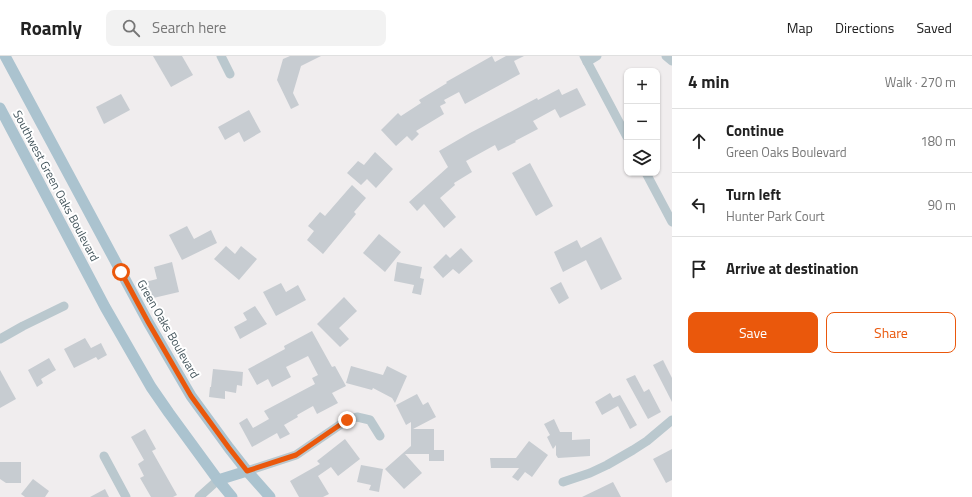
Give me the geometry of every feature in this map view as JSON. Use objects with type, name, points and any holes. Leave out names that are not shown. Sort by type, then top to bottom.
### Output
[{"type":"main road","name":"Green Oaks Boulevard","points":[[5,56],[148,322],[191,396],[229,448],[270,497]]},
{"type":"main road","name":"Southwest Green Oaks Boulevard","points":[[0,108],[105,308],[151,387],[232,497]]},
{"type":"main road","points":[[218,480],[247,471]]},
{"type":"street","points":[[221,56],[230,74]]},
{"type":"street","points":[[597,56],[585,59],[624,131]]},
{"type":"street","points":[[666,56],[672,61]]},
{"type":"street","points":[[648,176],[672,222]]},
{"type":"street","points":[[0,339],[64,306]]},
{"type":"street","points":[[247,471],[296,455],[347,420],[357,417],[370,420],[380,436]]},
{"type":"street","points":[[563,482],[590,473],[607,465],[648,441],[672,420]]},
{"type":"street","points":[[104,456],[126,497]]},
{"type":"street","points":[[199,497],[218,480]]},
{"type":"building","points":[[153,56],[182,56],[193,75],[171,87]]},
{"type":"building","points":[[290,56],[321,56],[301,66],[293,93],[299,105],[291,109],[277,80],[283,59]]},
{"type":"building","points":[[492,56],[495,62],[506,56],[524,56],[514,61],[520,74],[465,104],[459,92],[444,100],[446,103],[440,106],[444,114],[416,131],[419,134],[412,141],[407,136],[396,146],[381,130],[398,113],[401,116],[421,103],[419,100],[447,83],[446,82]]},
{"type":"building","points":[[577,88],[586,105],[560,118],[555,109],[533,121],[538,129],[515,141],[516,142],[498,151],[495,145],[466,161],[472,172],[454,183],[455,185],[440,198],[456,217],[444,228],[424,204],[417,211],[409,202],[448,167],[439,151],[537,98],[538,100],[559,89],[562,95]]},
{"type":"building","points":[[121,94],[130,110],[104,124],[96,107]]},
{"type":"building","points":[[249,110],[261,132],[244,142],[239,132],[225,140],[218,127]]},
{"type":"building","points":[[375,152],[393,169],[376,188],[367,179],[361,185],[347,173],[358,161],[364,165]]},
{"type":"building","points":[[530,163],[553,206],[536,216],[512,173]]},
{"type":"building","points":[[352,185],[366,198],[354,212],[356,214],[323,254],[307,240],[314,231],[308,226],[320,212],[325,216]]},
{"type":"building","points":[[187,226],[194,239],[211,230],[217,243],[182,260],[169,235]]},
{"type":"building","points":[[379,234],[401,252],[385,272],[363,253]]},
{"type":"building","points":[[601,237],[622,279],[601,290],[586,260],[563,272],[554,252],[577,240],[581,248]]},
{"type":"building","points":[[226,246],[235,254],[241,246],[257,259],[239,280],[214,259]]},
{"type":"building","points":[[461,248],[473,261],[459,274],[453,269],[443,278],[433,267],[446,254],[450,258]]},
{"type":"building","points":[[172,262],[179,292],[149,299],[145,282],[157,279],[154,267]]},
{"type":"building","points":[[397,262],[422,267],[420,278],[424,279],[421,295],[412,293],[414,285],[394,281]]},
{"type":"building","points":[[561,282],[569,298],[559,304],[550,288]]},
{"type":"building","points":[[281,283],[286,292],[298,285],[306,300],[276,316],[263,292]]},
{"type":"building","points":[[344,297],[357,311],[339,328],[349,339],[340,347],[317,324]]},
{"type":"building","points":[[255,306],[267,324],[240,339],[234,327],[247,320],[243,313]]},
{"type":"building","points":[[312,331],[332,367],[335,366],[346,386],[332,393],[338,403],[317,414],[313,406],[297,415],[298,417],[284,425],[290,434],[280,439],[277,433],[252,447],[239,423],[247,418],[253,428],[269,419],[264,411],[315,384],[312,378],[318,375],[308,356],[286,367],[291,377],[272,387],[268,379],[257,385],[248,369],[285,349],[284,346]]},
{"type":"building","points":[[85,338],[91,348],[101,343],[107,355],[98,360],[96,357],[74,368],[64,349]]},
{"type":"building","points":[[49,358],[56,370],[41,379],[43,383],[37,387],[28,370]]},
{"type":"building","points":[[663,360],[672,378],[672,402],[653,365]]},
{"type":"building","points":[[351,366],[383,375],[387,366],[407,376],[395,403],[392,398],[373,388],[372,390],[346,383]]},
{"type":"building","points":[[213,369],[243,372],[242,386],[237,385],[236,393],[225,391],[225,399],[209,397]]},
{"type":"building","points":[[0,370],[16,399],[0,408]]},
{"type":"building","points":[[635,375],[644,392],[649,389],[661,412],[648,419],[626,379]]},
{"type":"building","points":[[610,393],[613,398],[620,395],[637,425],[630,429],[618,406],[602,415],[595,402]]},
{"type":"building","points":[[417,394],[423,405],[428,402],[436,417],[413,429],[434,429],[434,450],[444,450],[444,461],[429,461],[429,454],[405,454],[422,473],[404,489],[385,469],[411,446],[411,422],[406,425],[396,405]]},
{"type":"building","points":[[554,419],[560,432],[572,432],[572,440],[590,439],[590,456],[558,458],[556,455],[556,445],[553,449],[547,437],[550,435],[544,424]]},
{"type":"building","points":[[145,429],[156,449],[152,451],[177,495],[173,497],[151,497],[140,478],[144,476],[138,464],[144,460],[131,437]]},
{"type":"building","points":[[345,439],[360,459],[338,476],[331,467],[318,476],[329,494],[323,497],[299,497],[290,481],[320,464],[317,461]]},
{"type":"building","points":[[529,441],[548,455],[532,477],[525,472],[518,481],[512,477],[519,468],[491,468],[490,458],[516,458]]},
{"type":"building","points":[[672,449],[672,480],[666,483],[653,459]]},
{"type":"building","points":[[0,462],[21,462],[21,483],[6,483],[0,479]]},
{"type":"building","points":[[361,465],[383,469],[379,492],[369,490],[371,485],[357,482]]},
{"type":"building","points":[[33,479],[49,491],[45,497],[25,497],[21,494]]},
{"type":"building","points":[[613,482],[621,497],[582,497]]},
{"type":"building","points":[[105,489],[109,497],[90,497]]},
{"type":"route","points":[[121,272],[191,396],[247,471],[296,455],[347,420]]}]
